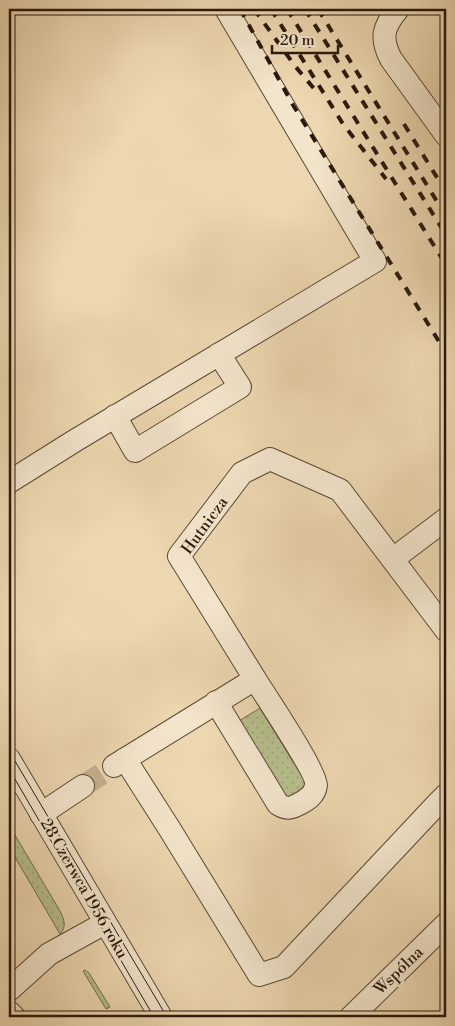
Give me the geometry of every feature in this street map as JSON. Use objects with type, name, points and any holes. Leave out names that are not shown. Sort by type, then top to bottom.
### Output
[{"type":"street","points":[[9,482],[114,416],[375,261],[226,9]]},
{"type":"street","points":[[398,9],[385,29],[383,37],[385,46],[391,59],[446,135]]},
{"type":"street","points":[[114,416],[136,451],[240,388],[219,354]]},
{"type":"street","name":"Hutnicza","points":[[255,679],[179,556],[242,472],[270,459],[340,490],[446,630]]},
{"type":"street","points":[[393,559],[446,519]]},
{"type":"street","points":[[216,702],[278,804],[284,808],[292,808],[314,792],[316,783],[309,767],[255,679],[216,702],[119,762],[259,975],[284,967],[446,796]]},
{"type":"street","name":"28 Czerwca 1956 roku","points":[[9,760],[161,1017]]},
{"type":"street","points":[[41,814],[83,786]]},
{"type":"street","points":[[9,990],[49,954],[105,923]]},
{"type":"street","name":"Wspólna","points":[[351,1017],[446,924]]},
{"type":"street","points":[[9,1012],[14,1017]]},
{"type":"green space","points":[[260,708],[308,786],[287,800],[239,721]]},
{"type":"green space","points":[[9,825],[64,920],[64,926],[60,934],[9,847]]},
{"type":"green space","points":[[85,970],[89,973],[110,1007],[106,1009],[83,971]]},
{"type":"tunnel","points":[[83,786],[114,766]]},
{"type":"tram line","points":[[9,751],[167,1017]]},
{"type":"tram line","points":[[9,769],[154,1017]]},
{"type":"railway","points":[[240,9],[293,105],[446,353]]},
{"type":"railway","points":[[254,9],[295,66],[316,91]]},
{"type":"railway","points":[[271,9],[343,124],[386,179]]},
{"type":"railway","points":[[287,9],[446,265]]},
{"type":"railway","points":[[305,9],[446,235]]},
{"type":"railway","points":[[318,9],[446,216]]},
{"type":"railway","points":[[404,124],[446,192]]}]
